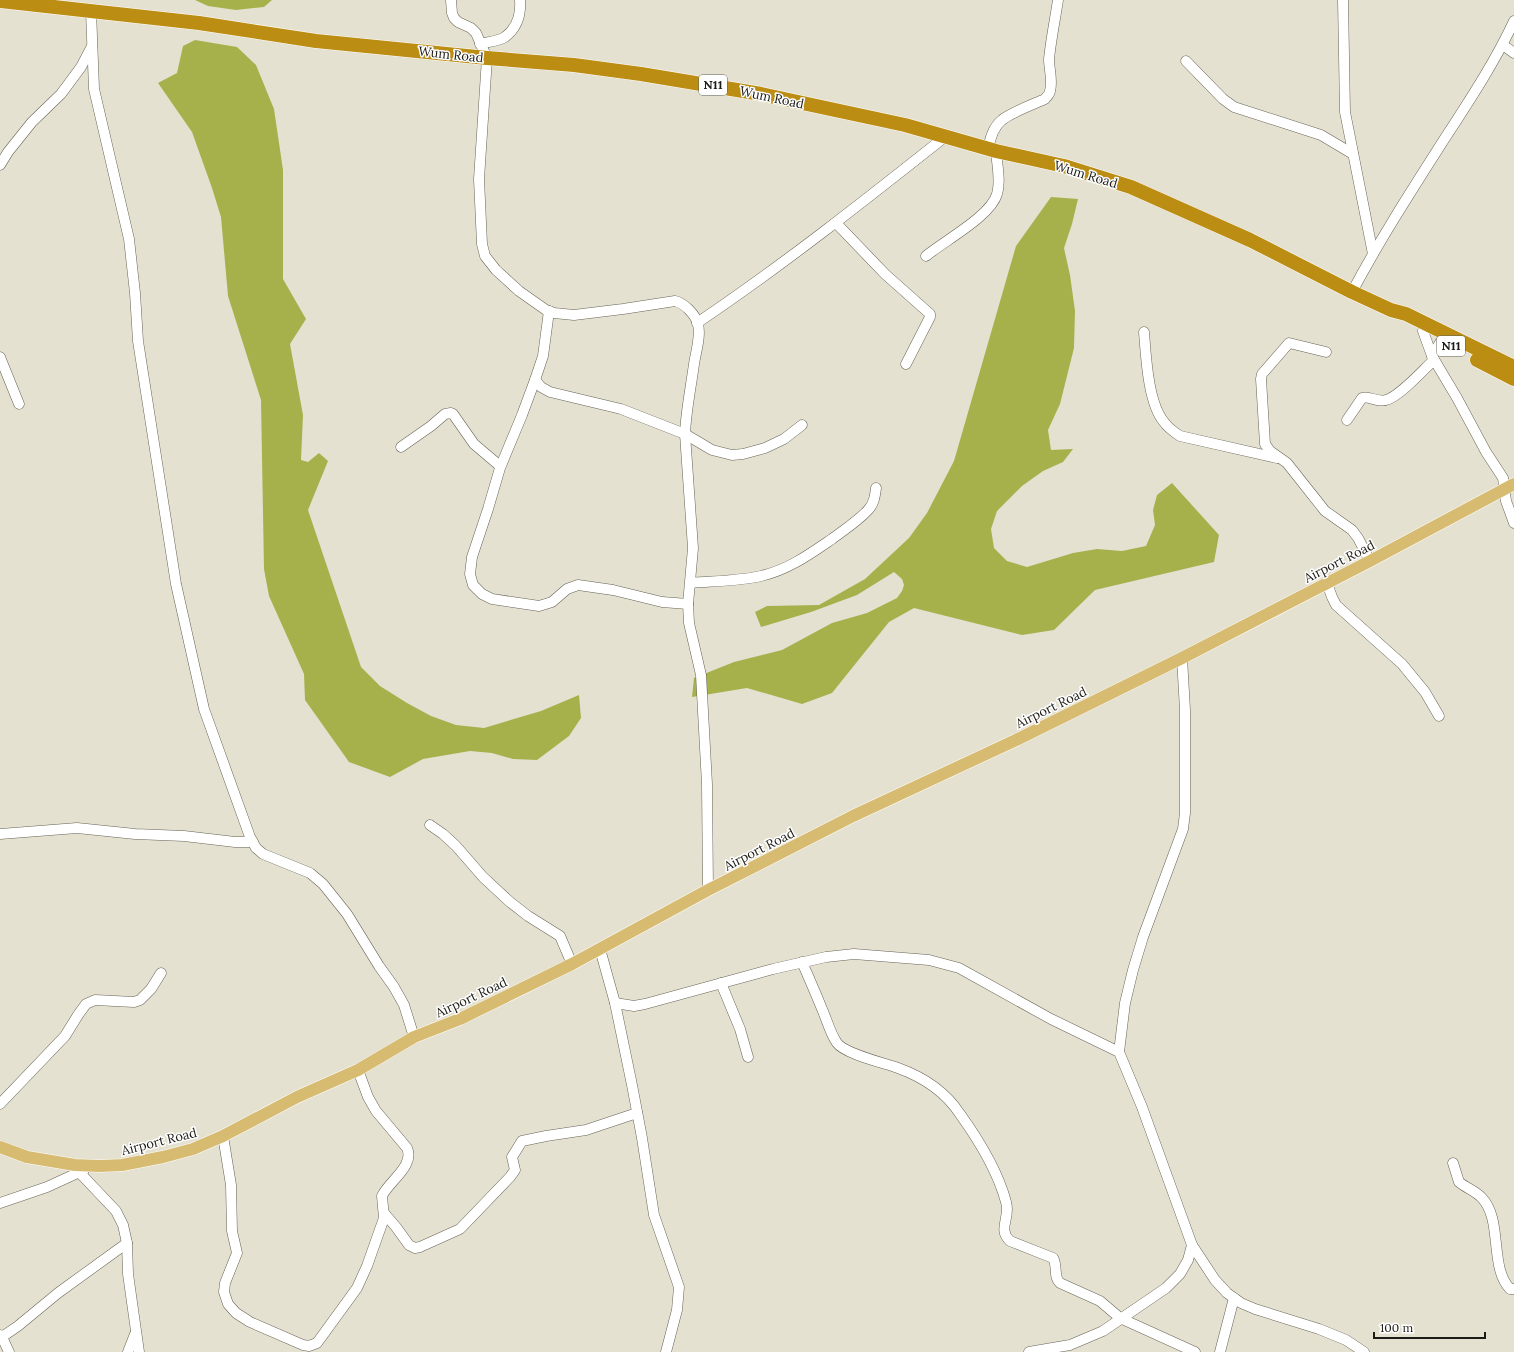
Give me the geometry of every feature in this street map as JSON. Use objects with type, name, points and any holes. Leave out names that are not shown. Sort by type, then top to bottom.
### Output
[{"type":"highway","name":"Wum Road","points":[[0,1],[199,23],[316,41],[574,65],[708,84],[898,124],[946,136],[992,150],[1064,166],[1131,187],[1250,240],[1352,292],[1391,310],[1406,314],[1514,368]]},
{"type":"highway","name":"Wum Road","points":[[1391,310],[1403,322],[1514,379]]},
{"type":"main road","name":"Airport Road","points":[[0,1147],[27,1157],[75,1165],[122,1165],[163,1157],[193,1149],[223,1136],[297,1097],[358,1070],[414,1037],[460,1019],[572,964],[708,890],[853,816],[1016,740],[1182,658],[1370,561],[1510,486]]},
{"type":"street","points":[[451,0],[454,18],[476,33],[487,58],[479,179],[482,244],[485,256],[496,270],[519,291],[549,311],[562,315],[574,315],[623,310],[674,301],[680,302],[685,306],[697,323],[698,337],[686,416],[685,434],[693,548],[688,604],[689,623],[700,675],[707,784],[708,890]]},
{"type":"street","points":[[480,44],[504,37],[509,32],[518,20],[520,0]]},
{"type":"street","points":[[926,256],[940,244],[961,232],[991,205],[997,196],[999,185],[991,137],[996,127],[1002,120],[1049,95],[1051,84],[1049,61],[1058,0]]},
{"type":"street","points":[[1343,0],[1345,112],[1373,254]]},
{"type":"street","points":[[91,11],[94,89],[129,239],[135,293],[138,341],[176,584],[204,710],[250,837],[256,848],[263,854],[310,873],[323,884],[347,914],[378,966],[394,987],[404,1006],[414,1037]]},
{"type":"street","points":[[1352,292],[1373,254],[1503,45],[1514,21]]},
{"type":"street","points":[[0,165],[8,152],[32,122],[61,94],[81,67],[93,44]]},
{"type":"street","points":[[1503,45],[1514,53]]},
{"type":"street","points":[[1186,61],[1223,99],[1234,107],[1321,135],[1353,154]]},
{"type":"street","points":[[697,323],[752,286],[836,223],[946,136]]},
{"type":"street","points":[[836,223],[885,274],[930,314],[930,317],[906,364]]},
{"type":"street","points":[[549,311],[543,356],[522,415],[500,466],[472,562],[471,579],[473,585],[482,594],[492,599],[539,606],[552,602],[566,589],[578,585],[605,589],[662,602],[688,604]]},
{"type":"street","points":[[1144,332],[1148,378],[1158,413],[1163,422],[1171,430],[1180,436],[1282,459]]},
{"type":"street","points":[[1423,332],[1433,358],[1457,398],[1486,452],[1510,486],[1506,501],[1513,517]]},
{"type":"street","points":[[1347,420],[1365,396],[1379,401],[1386,400],[1396,395],[1433,358],[1441,341]]},
{"type":"street","points":[[1326,352],[1288,343],[1261,376],[1265,444],[1270,451],[1287,463],[1325,512],[1352,530],[1370,561]]},
{"type":"street","points":[[0,357],[19,404]]},
{"type":"street","points":[[535,380],[541,387],[550,392],[621,409],[685,434],[712,450],[727,454],[742,454],[765,448],[784,439],[802,424]]},
{"type":"street","points":[[401,447],[431,426],[445,414],[451,413],[474,444],[500,466]]},
{"type":"street","points":[[691,583],[742,579],[780,571],[804,558],[845,529],[868,510],[873,504],[876,488]]},
{"type":"street","points":[[1327,583],[1336,604],[1402,664],[1425,692],[1439,716]]},
{"type":"street","points":[[1182,658],[1185,710],[1185,813],[1182,829],[1143,937],[1133,970],[1125,1003],[1119,1052],[1142,1108],[1192,1245],[1215,1280],[1241,1303],[1255,1309],[1319,1329],[1346,1340],[1364,1352]]},
{"type":"street","points":[[430,825],[456,846],[483,877],[510,902],[528,916],[560,936],[572,964]]},
{"type":"street","points":[[0,834],[77,828],[135,834],[184,836],[235,842],[253,842]]},
{"type":"street","points":[[600,949],[615,1003],[637,1114],[654,1215],[679,1287],[677,1310],[666,1352]]},
{"type":"street","points":[[615,1003],[634,1006],[646,1004],[721,983],[826,957],[854,954],[929,960],[959,968],[1051,1019],[1119,1052]]},
{"type":"street","points":[[802,962],[830,1029],[838,1043],[846,1050],[899,1068],[921,1078],[941,1091],[960,1113],[983,1151],[1002,1187],[1007,1204],[1003,1230],[1006,1237],[1010,1241],[1053,1258],[1058,1281],[1100,1301],[1120,1318],[1195,1352]]},
{"type":"street","points":[[0,1104],[65,1036],[78,1014],[86,1004],[95,1000],[134,1002],[140,1000],[151,989],[161,974]]},
{"type":"street","points":[[721,983],[740,1029],[748,1057]]},
{"type":"street","points":[[223,1136],[231,1185],[232,1231],[237,1253],[225,1283],[224,1292],[231,1309],[250,1322],[303,1345],[308,1346],[318,1343],[357,1288],[367,1266],[384,1218],[382,1196],[406,1165],[409,1158],[407,1148],[376,1111],[368,1097],[358,1070]]},
{"type":"street","points":[[384,1214],[409,1245],[415,1248],[420,1247],[460,1229],[515,1170],[512,1161],[513,1155],[522,1141],[586,1130],[637,1114]]},
{"type":"street","points":[[1453,1163],[1459,1182],[1483,1199],[1489,1210],[1493,1223],[1498,1262],[1506,1283],[1510,1289],[1514,1289]]},
{"type":"street","points":[[0,1203],[47,1187],[79,1172],[100,1166]]},
{"type":"street","points":[[79,1172],[116,1210],[123,1225],[127,1243],[128,1274],[139,1352]]},
{"type":"street","points":[[9,1352],[1,1336],[18,1326],[58,1293],[127,1243]]},
{"type":"street","points":[[1029,1352],[1070,1345],[1103,1331],[1166,1288],[1180,1274],[1188,1260],[1192,1245]]},
{"type":"street","points":[[1220,1352],[1234,1298]]},
{"type":"street","points":[[128,1352],[136,1333]]},
{"type":"green space","points":[[195,0],[272,0],[264,7],[236,10],[208,6]]},
{"type":"green space","points":[[195,40],[237,47],[256,65],[274,109],[283,170],[283,279],[306,319],[290,344],[303,415],[301,460],[308,462],[319,453],[328,461],[308,510],[361,667],[380,686],[407,703],[431,716],[456,725],[484,728],[541,711],[579,695],[581,718],[569,736],[537,760],[513,759],[492,753],[470,751],[423,759],[390,777],[349,762],[305,700],[304,674],[269,596],[264,569],[261,400],[228,296],[221,217],[192,132],[158,83],[177,73],[183,46]]},
{"type":"green space","points":[[1051,197],[1078,199],[1064,248],[1070,275],[1075,311],[1074,348],[1060,404],[1048,430],[1051,450],[1073,449],[1063,462],[1043,471],[1022,486],[997,511],[991,529],[994,548],[1007,561],[1027,567],[1073,553],[1097,549],[1122,551],[1146,546],[1155,525],[1153,510],[1157,495],[1172,483],[1219,535],[1214,562],[1095,590],[1054,630],[1022,635],[914,608],[889,622],[832,693],[802,704],[747,688],[692,697],[694,678],[734,662],[782,650],[832,623],[867,613],[897,598],[904,585],[902,579],[894,572],[857,595],[811,612],[761,627],[755,612],[767,606],[819,605],[865,579],[909,538],[927,513],[954,461],[1016,246]]}]
